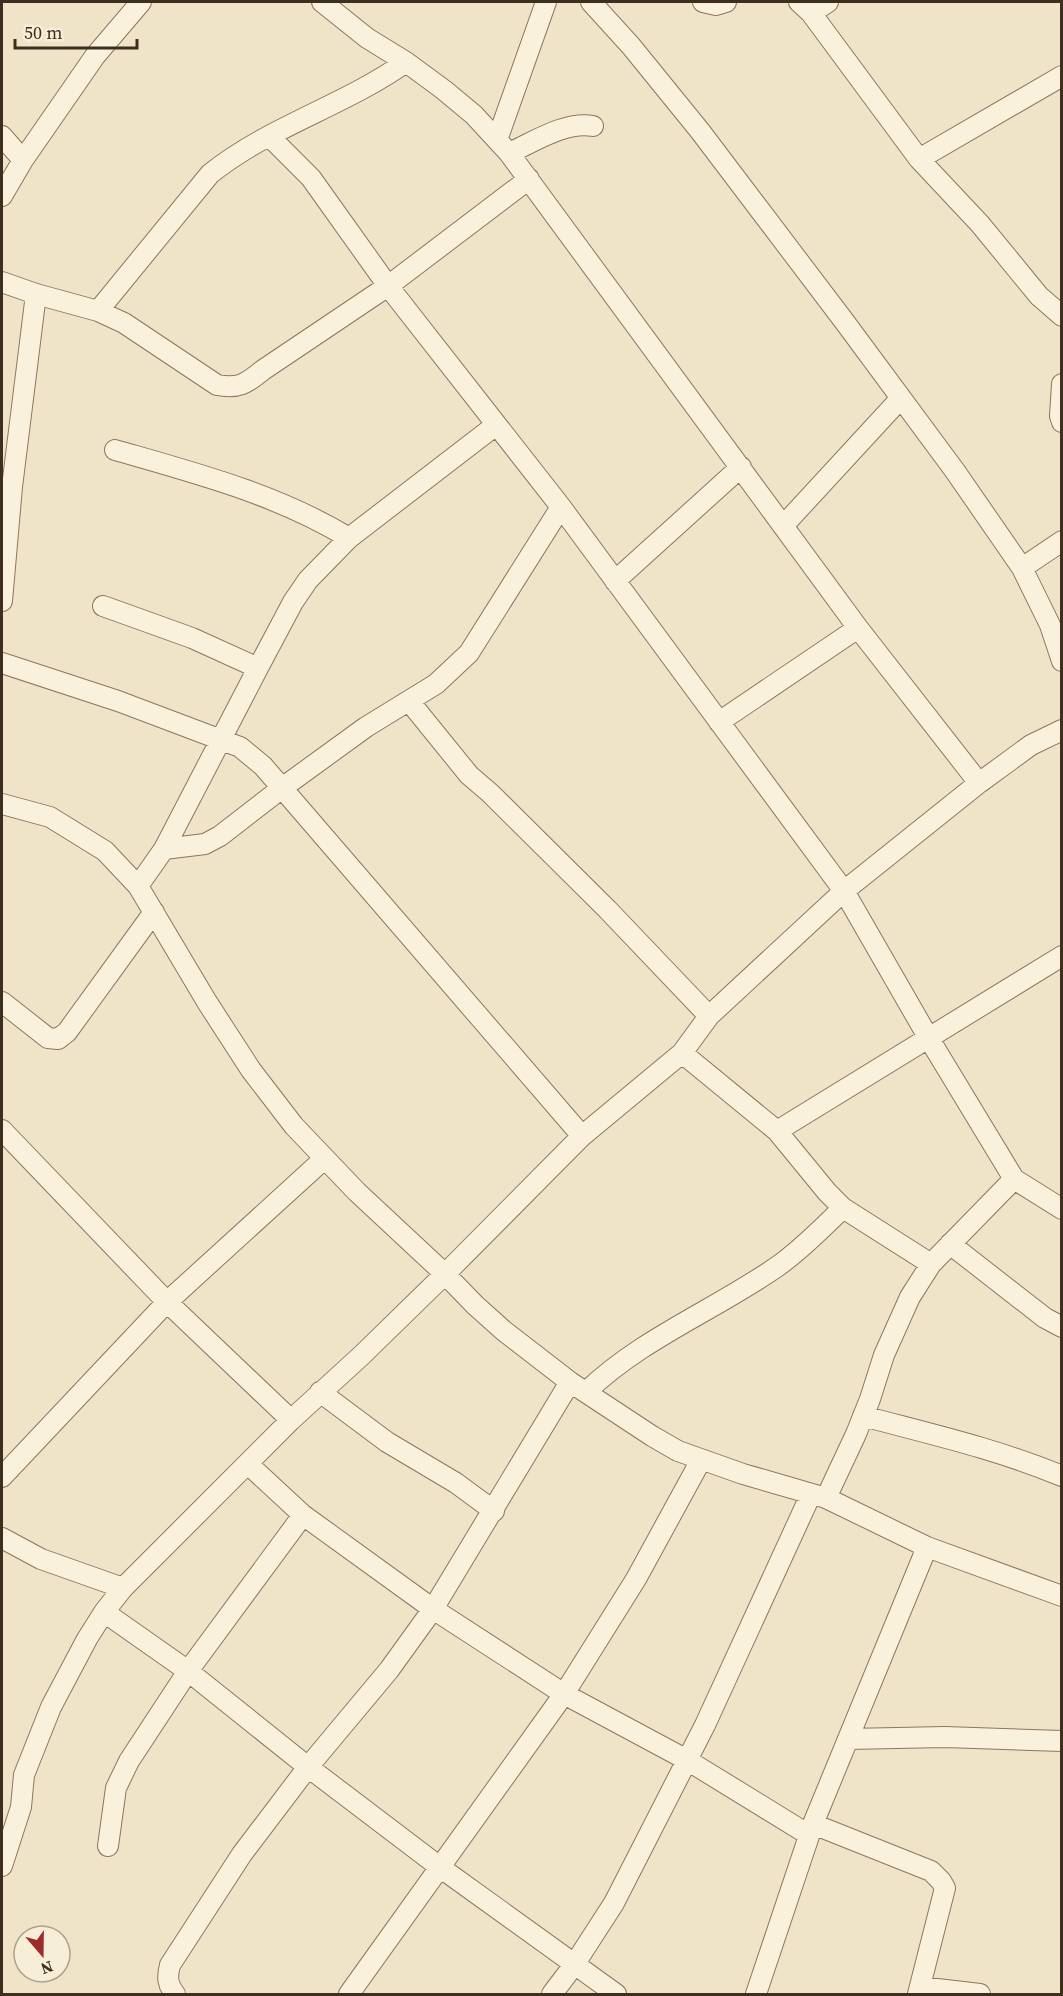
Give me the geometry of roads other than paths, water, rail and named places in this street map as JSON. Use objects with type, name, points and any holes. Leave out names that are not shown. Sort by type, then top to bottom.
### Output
[{"type":"street","points":[[2,196],[23,160],[95,56],[141,2]]},
{"type":"street","points":[[322,2],[367,38],[406,62],[444,90],[474,115],[503,146],[858,628],[979,783]]},
{"type":"street","points":[[503,146],[546,2]]},
{"type":"street","points":[[591,2],[631,46],[700,131],[901,398],[1022,568],[1050,625],[1062,661]]},
{"type":"street","points":[[703,2],[716,5],[726,2]]},
{"type":"street","points":[[828,2],[805,7],[919,159],[980,224],[1039,296],[1062,316]]},
{"type":"street","points":[[98,310],[210,174],[228,160],[269,136],[340,101],[406,62]]},
{"type":"street","points":[[919,159],[1062,76]]},
{"type":"street","points":[[503,146],[574,126],[593,126]]},
{"type":"street","points":[[2,136],[23,160]]},
{"type":"street","points":[[269,136],[311,178],[388,286],[561,507],[844,891],[1014,1179],[1062,1209]]},
{"type":"street","points":[[2,282],[36,294],[98,310],[124,323],[217,385],[233,388],[249,381],[388,286],[529,179]]},
{"type":"street","points":[[2,601],[3,561],[36,294]]},
{"type":"street","points":[[1062,384],[1062,422]]},
{"type":"street","points":[[783,526],[901,398]]},
{"type":"street","points":[[138,886],[164,849],[293,602],[308,580],[349,538],[496,425]]},
{"type":"street","points":[[115,450],[280,501],[349,538]]},
{"type":"street","points":[[615,581],[741,467]]},
{"type":"street","points":[[164,849],[205,844],[220,836],[366,727],[436,684],[469,653],[561,507]]},
{"type":"street","points":[[1022,568],[1062,541]]},
{"type":"street","points":[[104,606],[192,638],[258,668]]},
{"type":"street","points":[[719,722],[858,628]]},
{"type":"street","points":[[2,663],[118,700],[240,747],[263,766],[582,1136]]},
{"type":"street","points":[[409,701],[469,775],[607,909],[709,1016]]},
{"type":"street","points":[[2,1866],[21,1807],[24,1775],[51,1707],[87,1639],[123,1588],[291,1420],[445,1274],[582,1136],[682,1053],[709,1016],[844,891],[979,783],[1031,745],[1062,730]]},
{"type":"street","points":[[2,804],[50,817],[105,851],[138,886],[207,1002],[251,1070],[294,1126],[357,1192],[504,1331],[578,1387],[678,1451],[819,1496],[927,1547],[1062,1596]]},
{"type":"street","points":[[2,1002],[48,1038],[58,1039],[67,1032],[154,912]]},
{"type":"street","points":[[777,1131],[928,1036],[1062,956]]},
{"type":"street","points":[[682,1053],[777,1131],[843,1208],[930,1264]]},
{"type":"street","points":[[2,1130],[167,1302],[291,1420]]},
{"type":"street","points":[[2,1477],[167,1302],[324,1159]]},
{"type":"street","points":[[552,1995],[614,1903],[819,1496],[863,1416],[892,1336],[910,1297],[930,1264],[1014,1179]]},
{"type":"street","points":[[175,1995],[169,1986],[167,1975],[170,1965],[242,1854],[308,1767],[389,1670],[433,1609],[494,1511],[578,1387],[776,1267],[795,1253],[843,1208]]},
{"type":"street","points":[[950,1244],[1045,1318],[1062,1328]]},
{"type":"street","points":[[321,1392],[387,1442],[456,1483],[494,1511]]},
{"type":"street","points":[[863,1416],[988,1450],[1062,1476]]},
{"type":"street","points":[[349,1995],[564,1694],[636,1579],[701,1460]]},
{"type":"street","points":[[248,1464],[303,1515],[433,1609],[564,1694],[811,1830],[931,1871],[945,1888],[919,1991],[980,1995]]},
{"type":"street","points":[[108,1845],[116,1788],[129,1761],[188,1671],[303,1515]]},
{"type":"street","points":[[2,1538],[41,1559],[123,1588]]},
{"type":"street","points":[[756,1995],[811,1830],[927,1547]]},
{"type":"street","points":[[104,1612],[188,1671],[308,1767],[441,1868],[616,1995]]},
{"type":"street","points":[[848,1739],[945,1737],[1062,1741]]}]
